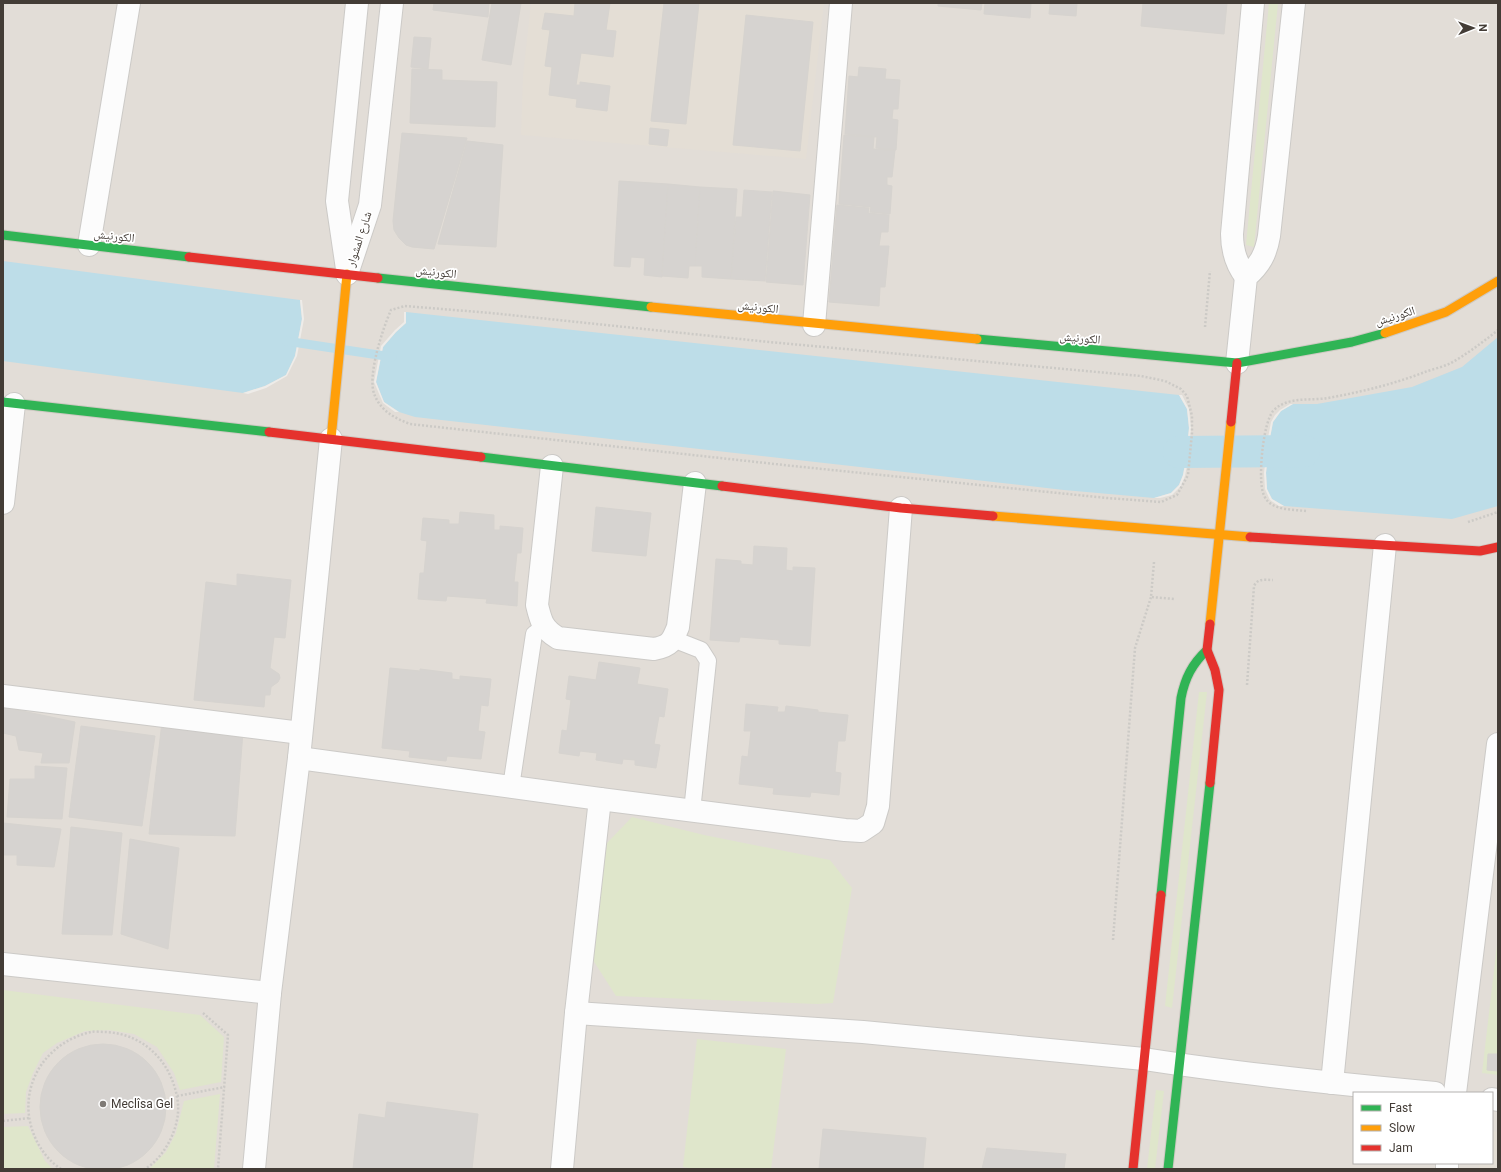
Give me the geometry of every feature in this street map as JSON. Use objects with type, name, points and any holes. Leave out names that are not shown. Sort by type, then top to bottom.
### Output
[{"type":"main road","name":"الكورنيش","points":[[3,235],[814,325],[1182,360],[1237,362],[1352,342],[1402,328],[1446,312],[1498,281]]},
{"type":"main road","points":[[331,439],[348,274]]},
{"type":"main road","points":[[1168,1169],[1220,689],[1213,662],[1207,650],[1237,362]]},
{"type":"main road","points":[[9,403],[331,439],[901,508],[1219,535],[1480,550],[1498,547]]},
{"type":"main road","points":[[1133,1169],[1182,690],[1189,669],[1207,650]]},
{"type":"street","points":[[89,245],[129,3]]},
{"type":"street","name":"شارع المشوار","points":[[348,274],[337,201],[357,3]]},
{"type":"street","name":"شارع المشوار","points":[[348,274],[370,205],[392,3]]},
{"type":"street","points":[[814,325],[841,3]]},
{"type":"street","points":[[1246,277],[1235,259],[1232,246],[1232,234],[1253,3]]},
{"type":"street","points":[[1237,362],[1246,277],[1263,259],[1269,236],[1294,3]]},
{"type":"street","points":[[3,503],[9,403]]},
{"type":"street","points":[[254,1169],[270,992],[299,758],[331,439]]},
{"type":"street","points":[[552,466],[537,605],[540,620],[547,632],[558,638],[654,649],[666,646],[673,640],[678,627],[695,483]]},
{"type":"street","points":[[299,758],[692,811],[861,831],[873,822],[878,806],[901,508]]},
{"type":"street","points":[[1332,1083],[1385,545]]},
{"type":"street","points":[[3,696],[301,733]]},
{"type":"street","points":[[1455,1092],[1498,744]]},
{"type":"street","points":[[562,1169],[576,1014],[600,799]]},
{"type":"street","points":[[3,964],[270,992]]},
{"type":"street","points":[[576,1014],[863,1032],[1144,1059],[1180,1065],[1332,1083],[1425,1092]]},
{"type":"lane","points":[[511,787],[534,634],[544,627]]},
{"type":"lane","points":[[673,640],[702,650],[708,661],[692,811]]},
{"type":"path","points":[[391,310],[384,326],[375,362],[373,383],[374,395],[385,411],[394,418],[410,424],[793,466],[1107,498],[1161,502],[1177,495],[1188,475],[1192,416],[1187,396]]},
{"type":"path","points":[[1271,505],[1262,491],[1260,474],[1265,433],[1273,411],[1283,404],[1293,400],[1322,399],[1350,394],[1404,380],[1450,363],[1498,330]]},
{"type":"path","points":[[1113,940],[1135,648],[1151,597],[1154,562]]},
{"type":"path","points":[[1247,686],[1254,586],[1256,582],[1262,579],[1273,580]]},
{"type":"path","points":[[1151,597],[1175,599]]},
{"type":"path","points":[[200,1011],[228,1035],[218,1169]]},
{"type":"path","points":[[61,1169],[42,1152],[31,1129],[28,1103],[33,1078],[47,1056],[67,1040],[92,1032],[118,1033],[141,1042],[161,1058],[173,1081],[178,1106],[175,1130],[164,1151],[145,1169]]},
{"type":"path","points":[[177,1096],[225,1087]]},
{"type":"path","points":[[3,1121],[29,1118]]},
{"type":"shaded area","points":[[3,3],[1498,3],[1498,1169],[3,1169]]},
{"type":"shaded area","points":[[531,3],[824,3],[806,159],[521,135],[523,76]]},
{"type":"shaded area","points":[[1493,1131],[1498,1132],[1498,1169],[1479,1169],[1479,1164],[1493,1164]]},
{"type":"green space","points":[[1269,3],[1278,3],[1254,247],[1246,245]]},
{"type":"green space","points":[[1199,692],[1207,692],[1172,1008],[1165,1006]]},
{"type":"green space","points":[[632,817],[704,835],[830,860],[852,888],[833,1003],[817,1004],[616,996],[591,957],[607,843]]},
{"type":"green space","points":[[1498,936],[1498,1075],[1482,1073]]},
{"type":"green space","points":[[3,990],[200,1015],[224,1037],[221,1082],[180,1090],[174,1073],[157,1047],[134,1034],[109,1030],[85,1031],[57,1043],[43,1053],[26,1092],[25,1113],[3,1114]]},
{"type":"green space","points":[[697,1039],[786,1049],[771,1169],[695,1169],[683,1167]]},
{"type":"green space","points":[[1156,1090],[1164,1091],[1155,1169],[1147,1169]]},
{"type":"green space","points":[[220,1094],[214,1169],[149,1169],[166,1152],[176,1133],[184,1101]]},
{"type":"green space","points":[[28,1126],[45,1161],[53,1169],[3,1169],[3,1127]]},
{"type":"water","points":[[3,261],[300,300],[302,319],[295,356],[286,375],[265,386],[243,393],[3,361]]},
{"type":"water","points":[[406,312],[1179,395],[1187,409],[1189,428],[1183,475],[1179,485],[1171,493],[1154,498],[1064,490],[415,417],[399,412],[384,402],[376,382],[383,347],[406,323]]},
{"type":"water","points":[[1498,337],[1498,506],[1452,519],[1284,506],[1272,499],[1267,489],[1266,473],[1273,422],[1281,411],[1293,404],[1317,404],[1412,387],[1462,367]]},
{"type":"pier","points":[[300,300],[302,300],[304,319],[297,356],[287,376],[266,388],[248,394],[243,393],[265,386],[286,375],[295,356],[302,319]]},
{"type":"pier","points":[[404,312],[406,312],[406,323],[383,347],[376,382],[384,402],[399,412],[395,412],[383,403],[374,382],[381,346],[404,322]]},
{"type":"pier","points":[[1179,395],[1182,395],[1189,409],[1191,428],[1185,476],[1181,486],[1172,495],[1154,498],[1171,493],[1179,485],[1183,475],[1189,428],[1187,409]]},
{"type":"pier","points":[[1290,404],[1293,404],[1281,411],[1273,422],[1266,473],[1267,489],[1272,499],[1284,506],[1279,506],[1270,500],[1265,489],[1264,473],[1271,422],[1280,410]]},
{"type":"building","points":[[434,3],[489,3],[488,17],[433,10]]},
{"type":"building","points":[[492,3],[521,3],[511,65],[482,60]]},
{"type":"building","points":[[575,3],[610,3],[606,30],[616,31],[613,57],[581,53],[576,85],[580,85],[580,82],[610,86],[607,111],[576,107],[577,99],[549,95],[552,67],[545,66],[550,30],[542,29],[545,13],[574,16]]},
{"type":"building","points":[[664,3],[699,3],[686,124],[651,121]]},
{"type":"building","points":[[938,3],[982,3],[981,10],[938,6]]},
{"type":"building","points":[[985,3],[1031,3],[1030,18],[984,14]]},
{"type":"building","points":[[1050,3],[1077,3],[1076,16],[1049,14]]},
{"type":"building","points":[[1143,3],[1227,3],[1224,34],[1141,26]]},
{"type":"building","points":[[746,15],[813,22],[800,151],[733,145]]},
{"type":"building","points":[[414,37],[431,38],[428,69],[411,67]]},
{"type":"building","points":[[859,67],[886,69],[885,79],[900,80],[898,109],[893,109],[892,119],[898,120],[896,150],[876,148],[877,137],[845,134],[849,76],[858,77]]},
{"type":"building","points":[[412,69],[442,70],[442,80],[497,82],[495,127],[410,123]]},
{"type":"building","points":[[650,128],[669,130],[667,146],[649,144]]},
{"type":"building","points":[[402,133],[467,138],[434,249],[406,245],[394,230],[393,221]]},
{"type":"building","points":[[844,135],[874,137],[873,149],[895,150],[892,177],[887,177],[887,185],[892,186],[890,214],[870,212],[871,207],[839,204]]},
{"type":"building","points":[[467,141],[503,145],[496,247],[438,244]]},
{"type":"building","points":[[619,181],[668,184],[662,277],[644,275],[645,258],[631,257],[630,267],[614,266]]},
{"type":"building","points":[[668,184],[700,187],[695,266],[689,266],[688,278],[662,276]]},
{"type":"building","points":[[700,187],[737,189],[731,279],[702,277],[702,266],[695,266]]},
{"type":"building","points":[[744,190],[772,192],[765,281],[731,279],[736,217],[742,217]]},
{"type":"building","points":[[773,191],[810,195],[803,285],[766,282]]},
{"type":"building","points":[[837,205],[869,208],[868,213],[889,215],[888,232],[881,232],[879,246],[889,246],[885,287],[880,287],[879,306],[829,302]]},
{"type":"building","points":[[596,507],[651,513],[646,556],[592,551]]},
{"type":"building","points":[[460,512],[494,515],[494,530],[500,530],[500,526],[523,528],[521,553],[517,553],[514,582],[518,582],[517,606],[486,603],[487,599],[447,596],[446,601],[418,599],[420,573],[424,573],[427,541],[421,540],[423,518],[449,520],[449,524],[459,524]]},
{"type":"building","points":[[754,546],[787,548],[786,570],[793,571],[793,567],[815,568],[810,646],[779,644],[779,640],[740,637],[739,642],[710,640],[716,559],[741,561],[741,564],[753,565]]},
{"type":"building","points":[[237,574],[291,580],[285,638],[274,637],[270,668],[279,674],[280,678],[278,682],[271,687],[270,695],[265,695],[264,707],[194,700],[206,582],[237,586]]},
{"type":"building","points":[[599,662],[640,668],[637,684],[668,689],[664,717],[659,716],[654,744],[660,745],[656,768],[635,765],[635,760],[623,759],[622,764],[596,760],[597,753],[580,751],[579,756],[559,753],[562,730],[567,731],[571,700],[566,699],[569,676],[596,680]]},
{"type":"building","points":[[390,668],[420,671],[420,669],[452,673],[452,679],[460,680],[460,676],[491,679],[488,706],[481,705],[478,731],[485,732],[481,759],[447,756],[446,761],[409,757],[410,751],[382,748]]},
{"type":"building","points":[[746,704],[778,707],[777,712],[785,712],[786,706],[818,710],[818,712],[848,715],[845,741],[838,741],[835,772],[841,773],[839,795],[811,792],[810,797],[773,794],[774,788],[739,784],[742,756],[748,757],[751,731],[744,731]]},
{"type":"building","points":[[3,707],[75,722],[69,763],[41,763],[43,753],[19,750],[16,736],[3,733]]},
{"type":"building","points":[[162,722],[243,732],[235,836],[149,834]]},
{"type":"building","points":[[81,726],[155,736],[142,826],[69,817]]},
{"type":"building","points":[[35,766],[67,768],[62,819],[7,817],[10,779],[35,779]]},
{"type":"building","points":[[3,823],[61,829],[54,867],[17,865],[17,855],[3,855]]},
{"type":"building","points":[[71,827],[122,833],[112,935],[62,934]]},
{"type":"building","points":[[130,839],[179,848],[168,949],[121,934]]},
{"type":"building","name":"Meclîsa Gel","points":[[109,1044],[133,1052],[143,1058],[152,1067],[161,1083],[165,1095],[165,1119],[161,1131],[152,1147],[143,1156],[127,1165],[115,1169],[97,1170],[73,1162],[63,1156],[54,1147],[45,1131],[41,1119],[40,1101],[48,1077],[54,1067],[63,1058],[79,1049],[91,1045]]},
{"type":"building","points":[[1488,1054],[1498,1054],[1498,1071],[1487,1070]]},
{"type":"building","points":[[387,1102],[478,1114],[472,1169],[353,1169],[359,1114],[385,1118]]},
{"type":"building","points":[[823,1129],[926,1138],[923,1169],[819,1169]]},
{"type":"building","points":[[987,1148],[1066,1154],[1064,1169],[982,1169]]},
{"type":"waterway","points":[[286,341],[392,357]]},
{"type":"waterway","points":[[1179,452],[1304,451]]},
{"type":"traffic: fast","points":[[3,235],[189,257]]},
{"type":"traffic: fast","points":[[378,278],[651,307]]},
{"type":"traffic: fast","points":[[977,339],[1237,363],[1352,342],[1385,333]]},
{"type":"traffic: fast","points":[[3,402],[269,432]]},
{"type":"traffic: fast","points":[[481,457],[722,486]]},
{"type":"traffic: fast","points":[[1161,895],[1181,698],[1190,672],[1207,650]]},
{"type":"traffic: fast","points":[[1168,1169],[1210,783]]},
{"type":"traffic: slow","points":[[331,439],[347,274]]},
{"type":"traffic: slow","points":[[1385,333],[1446,312],[1498,281]]},
{"type":"traffic: slow","points":[[651,307],[977,339]]},
{"type":"traffic: slow","points":[[1210,624],[1231,422]]},
{"type":"traffic: slow","points":[[993,516],[1250,537]]},
{"type":"traffic: jam","points":[[189,257],[378,278]]},
{"type":"traffic: jam","points":[[1231,422],[1237,363]]},
{"type":"traffic: jam","points":[[269,432],[481,457]]},
{"type":"traffic: jam","points":[[722,486],[901,508],[993,516]]},
{"type":"traffic: jam","points":[[1250,537],[1480,551],[1498,547]]},
{"type":"traffic: jam","points":[[1210,624],[1207,650],[1215,670],[1219,690],[1210,783]]},
{"type":"traffic: jam","points":[[1133,1169],[1161,895]]},
{"type":"place","name":"Meclîsa Gel","points":[[103,1104]]}]
